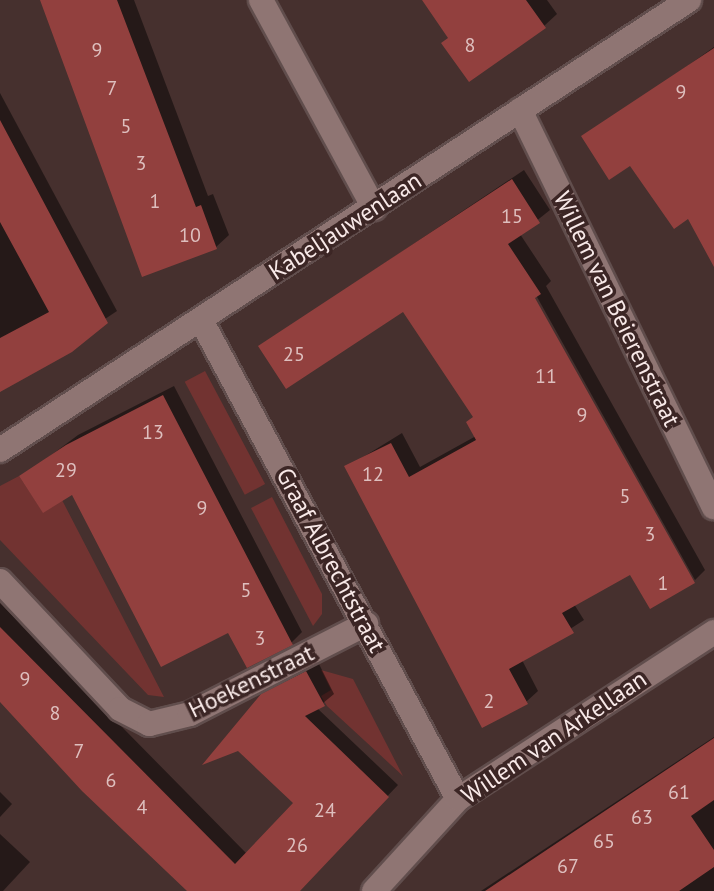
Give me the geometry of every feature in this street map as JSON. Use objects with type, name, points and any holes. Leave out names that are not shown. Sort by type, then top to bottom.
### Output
[{"type":"street","points":[[261,0],[374,208]]},
{"type":"street","name":"Kabeljauwenlaan","points":[[0,450],[202,322],[689,0]]},
{"type":"street","name":"Willem van Beierenstraat","points":[[520,110],[714,507]]},
{"type":"street","name":"Graaf Albrechtstraat","points":[[202,322],[458,799]]},
{"type":"street","name":"Hoekenstraat","points":[[0,581],[120,709],[149,724],[190,714],[366,624]]},
{"type":"street","name":"Willem van Arkellaan","points":[[376,890],[458,799],[714,632]]},
{"type":"shaded area","points":[[205,371],[265,484],[245,495],[185,382]]},
{"type":"shaded area","points":[[19,476],[43,512],[62,500],[164,697],[148,695],[0,540],[0,486]]},
{"type":"shaded area","points":[[272,497],[322,594],[322,614],[313,626],[251,508]]},
{"type":"shaded area","points":[[321,670],[353,679],[403,776],[327,706],[321,696],[331,690]]},
{"type":"building","points":[[40,0],[117,0],[196,207],[201,205],[217,249],[142,277]]},
{"type":"building","points":[[422,0],[526,0],[546,28],[469,82],[441,43],[448,38]]},
{"type":"building","points":[[714,48],[714,267],[688,219],[674,229],[630,166],[609,180],[581,136]]},
{"type":"building","points":[[0,120],[108,323],[72,352],[0,392],[0,338],[49,312],[0,222]]},
{"type":"building","points":[[512,179],[540,223],[508,244],[541,294],[535,298],[695,583],[650,609],[630,575],[562,613],[574,633],[509,669],[528,704],[482,728],[344,466],[391,443],[409,477],[476,440],[466,422],[473,417],[403,312],[286,389],[258,346]]},
{"type":"building","points":[[163,395],[293,645],[247,668],[228,633],[161,667],[72,495],[43,513],[19,476],[66,445]]},
{"type":"building","points":[[0,627],[235,864],[293,803],[238,751],[202,765],[261,694],[306,671],[325,706],[305,716],[389,797],[300,891],[187,891],[82,791],[0,702]]},
{"type":"building","points":[[714,738],[714,800],[691,816],[714,850],[714,867],[679,891],[485,891]]}]
